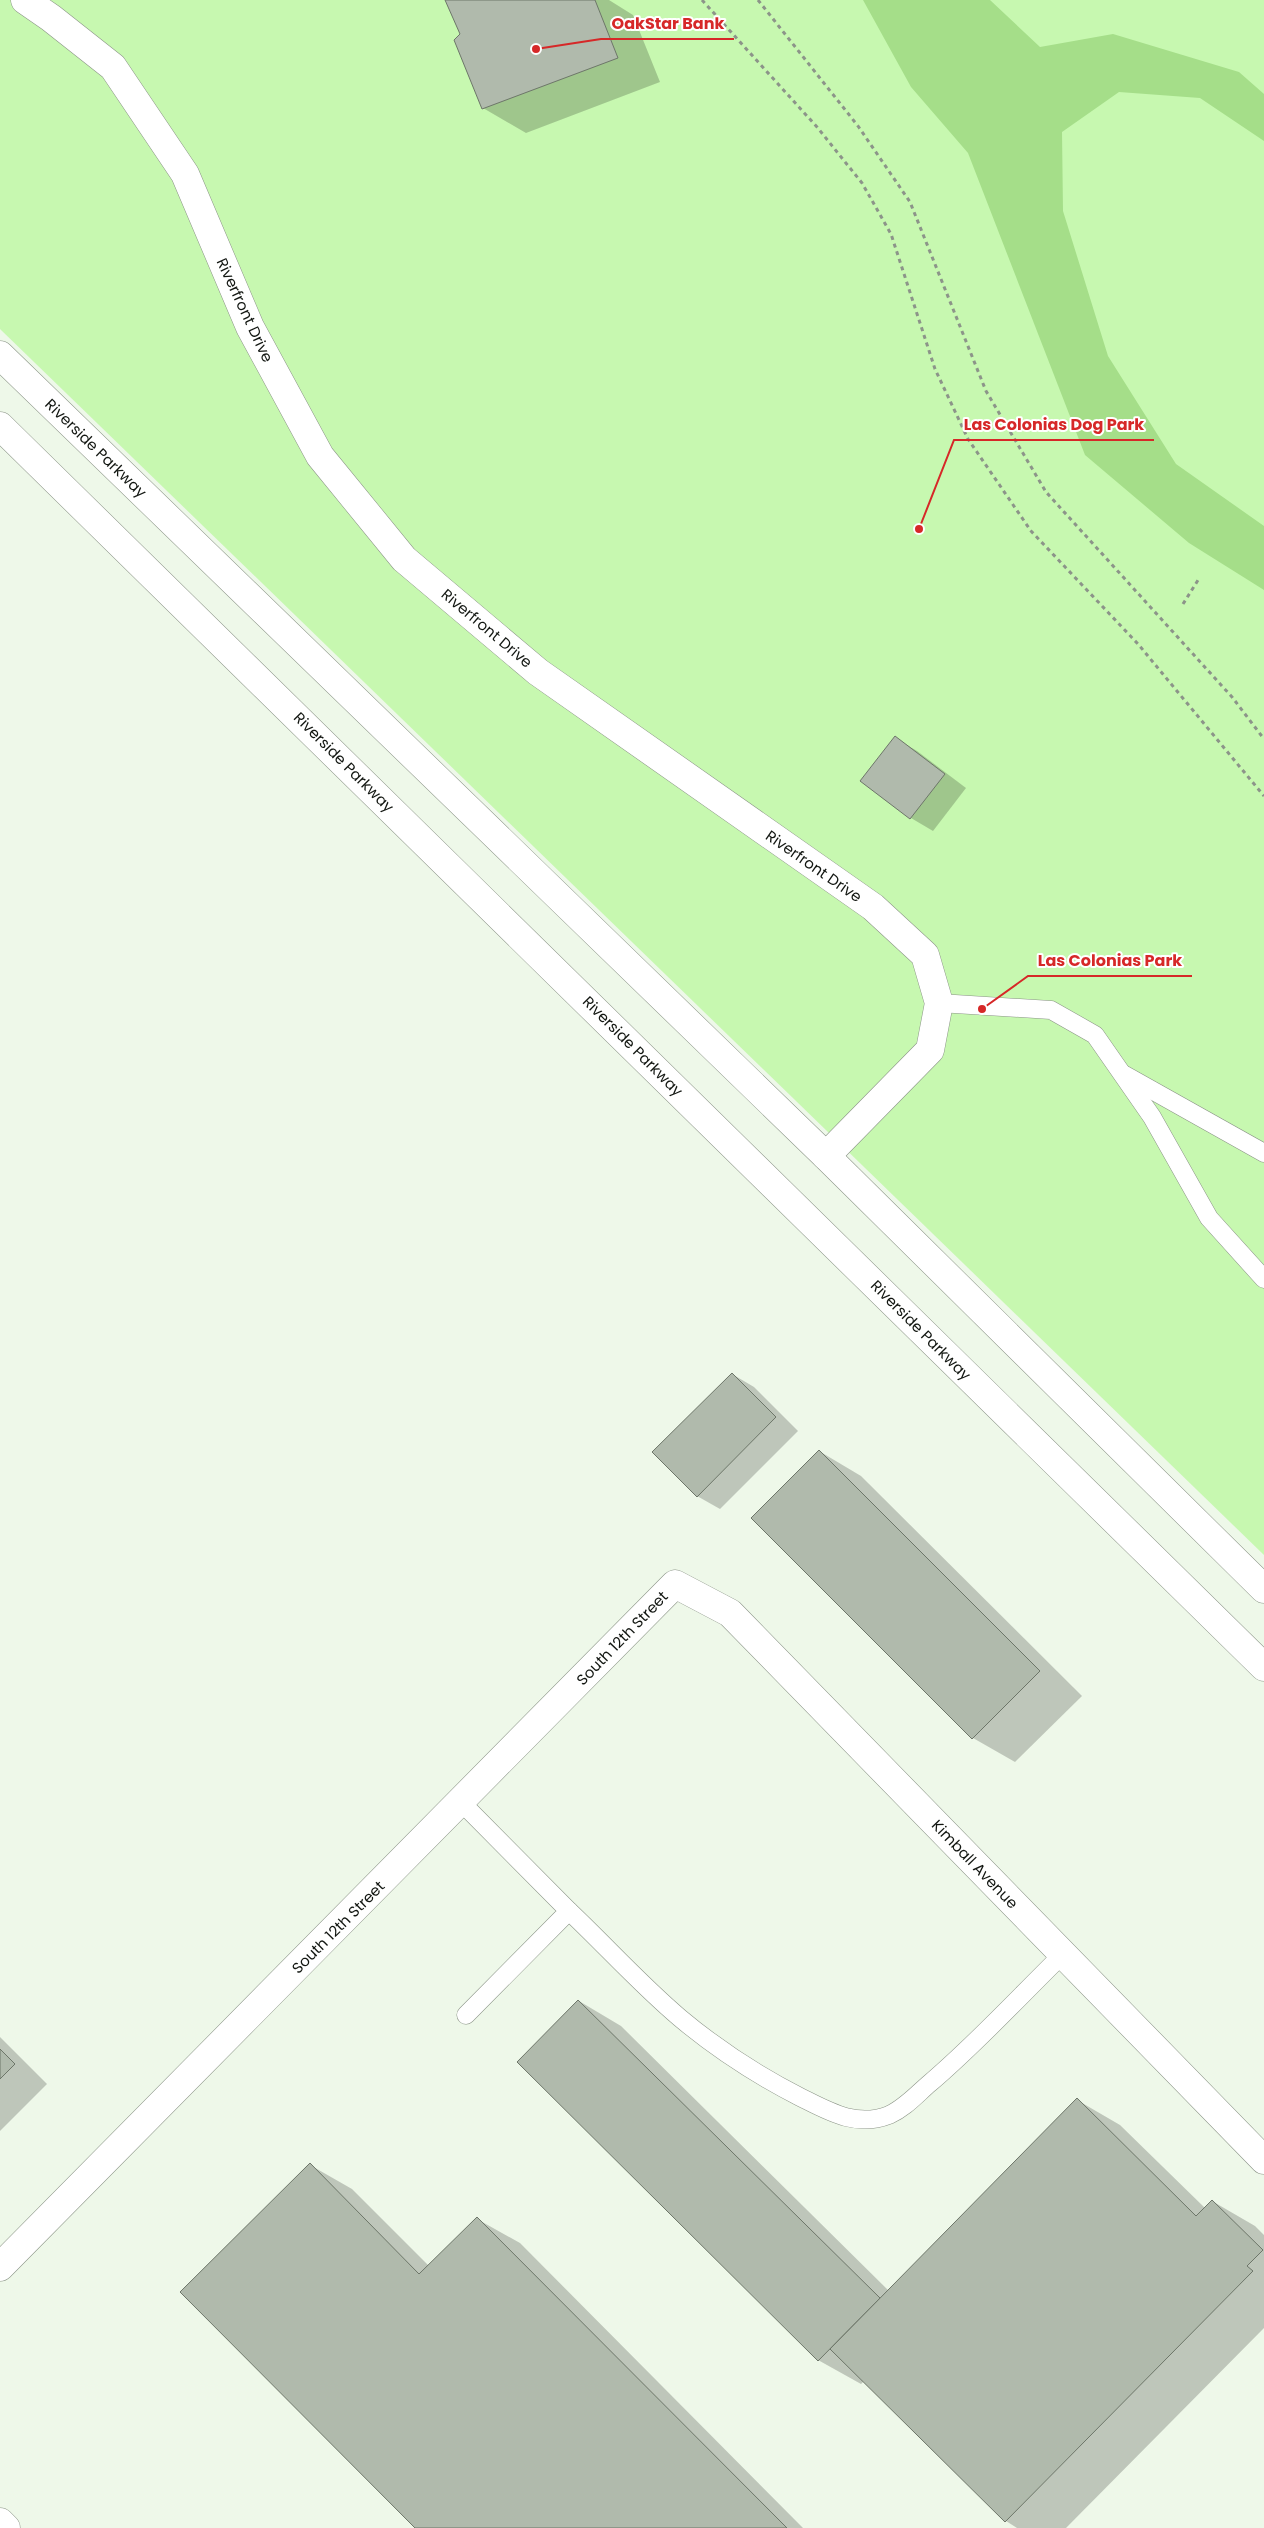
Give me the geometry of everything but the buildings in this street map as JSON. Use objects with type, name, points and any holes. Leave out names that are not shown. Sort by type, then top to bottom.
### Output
[{"type":"main road","name":"Riverfront Drive","points":[[25,0],[113,67],[185,174],[250,327],[320,456],[404,559],[538,672],[873,907],[926,955],[939,1003],[930,1050],[826,1156]]},
{"type":"main road","name":"Riverside Parkway","points":[[0,355],[826,1156],[1264,1589]]},
{"type":"main road","name":"Riverside Parkway","points":[[0,426],[1264,1667]]},
{"type":"main road","name":"South 12th Street","points":[[0,2267],[675,1584]]},
{"type":"main road","name":"Kimball Avenue","points":[[675,1584],[730,1613],[1264,2160]]},
{"type":"main road","points":[[0,2522],[6,2528]]},
{"type":"lane","points":[[939,1003],[1051,1010],[1095,1035],[1152,1117],[1210,1218],[1264,1279]]},
{"type":"lane","points":[[1121,1073],[1264,1153]]},
{"type":"lane","points":[[461,1802],[569,1911],[679,2017],[715,2046],[794,2094],[835,2114],[860,2120],[888,2116],[901,2109],[945,2070],[1063,1954]]},
{"type":"lane","points":[[466,2015],[569,1911]]},
{"type":"path","points":[[702,0],[817,128],[862,183],[891,234],[934,369],[968,439],[1032,531],[1138,644],[1264,796]]},
{"type":"path","points":[[758,0],[858,126],[910,202],[986,392],[1046,492],[1232,697],[1264,739]]},
{"type":"path","points":[[1183,604],[1200,577]]},
{"type":"shaded area","points":[[0,0],[1264,0],[1264,1555],[0,329]]},
{"type":"shaded area","points":[[863,0],[990,0],[1040,47],[1113,34],[1239,72],[1264,94],[1264,141],[1200,98],[1119,92],[1062,132],[1063,211],[1108,356],[1176,464],[1264,526],[1264,590],[1189,543],[1085,455],[968,153],[911,87]]},
{"type":"place","name":"OakStar Bank","points":[[536,49]]},
{"type":"place","name":"Las Colonias Dog Park","points":[[919,529]]},
{"type":"place","name":"Las Colonias Park","points":[[982,1009]]}]
